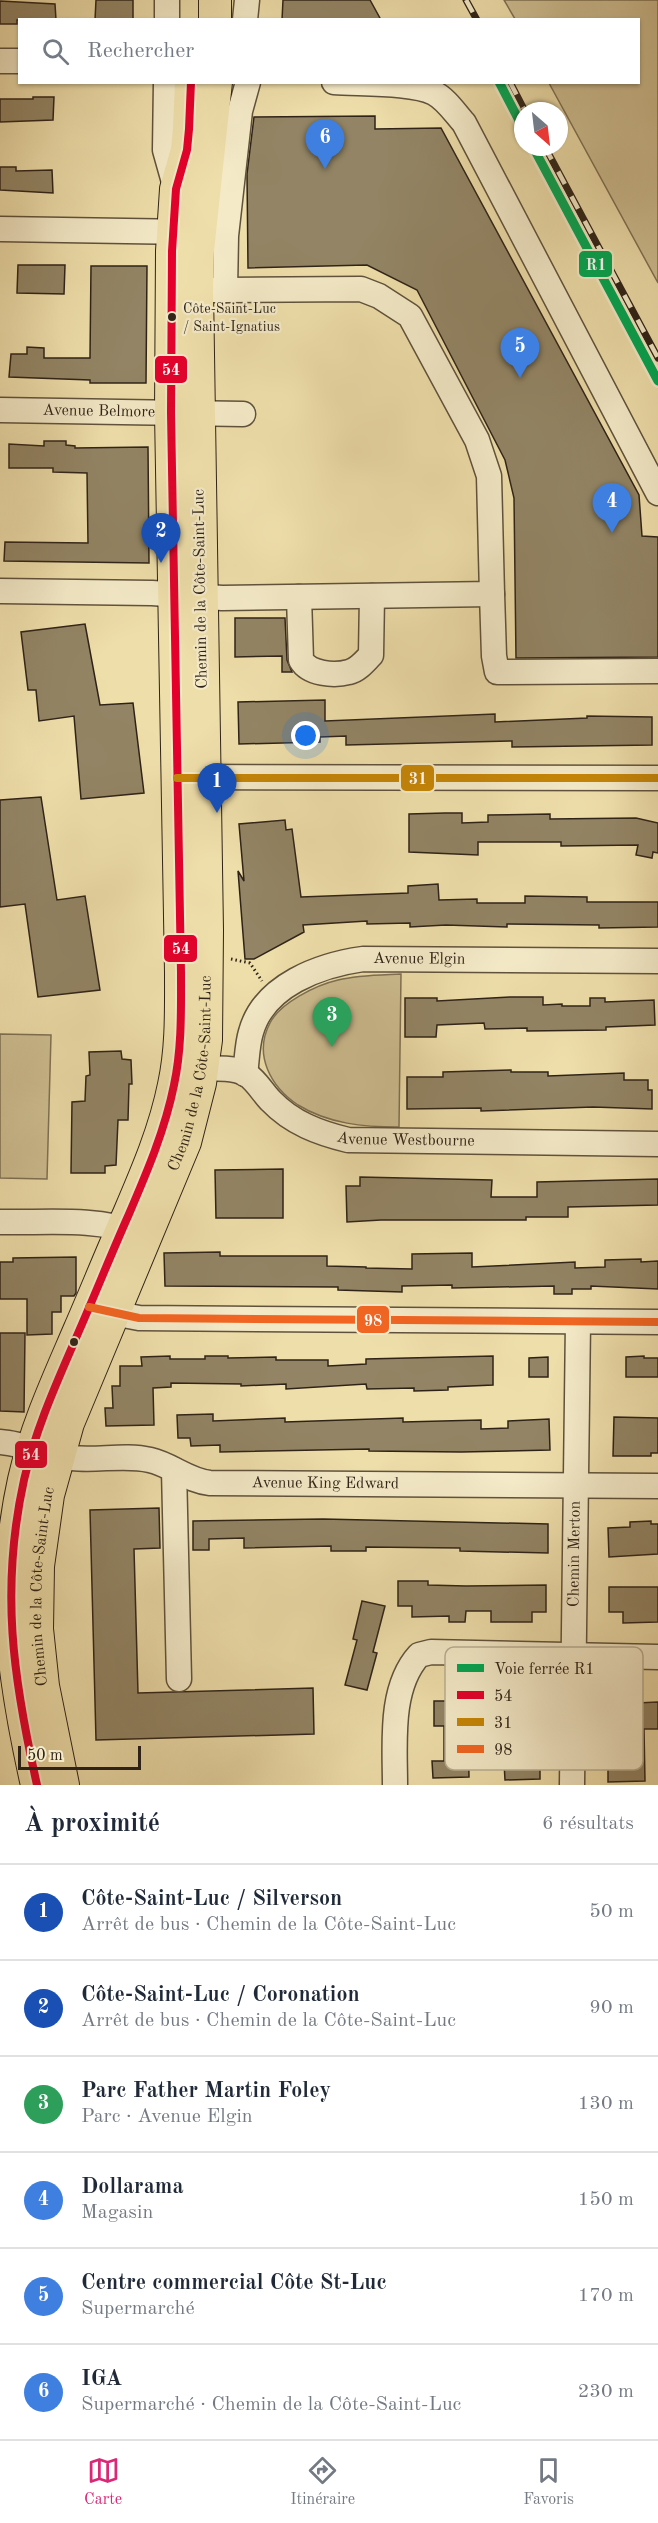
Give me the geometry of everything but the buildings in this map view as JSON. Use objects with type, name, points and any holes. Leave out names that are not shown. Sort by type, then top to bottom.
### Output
[{"type":"main road","points":[[193,0],[193,18]]},
{"type":"main road","points":[[215,0],[215,18]]},
{"type":"main road","name":"Chemin de la Côte-Saint-Luc","points":[[37,1785],[22,1718],[18,1670],[37,1606],[45,1451],[68,1423],[101,1311],[135,1231],[185,1142],[190,1069],[207,1016],[191,777],[185,413],[208,290],[186,232],[176,189],[187,150],[191,84]]},
{"type":"main road","name":"Chemin de la Côte-Saint-Luc","points":[[186,232],[216,84]]},
{"type":"main road","name":"Chemin de la Côte-Saint-Luc","points":[[18,1670],[63,1785]]},
{"type":"street","points":[[167,0],[167,18]]},
{"type":"street","points":[[245,18],[247,0]]},
{"type":"street","points":[[0,61],[18,61]]},
{"type":"street","name":"Chemin de la Côte-Saint-Luc","points":[[166,84],[165,150],[176,189]]},
{"type":"street","points":[[247,84],[240,111],[226,236],[208,290],[362,289],[379,296],[410,316],[477,440],[489,476],[494,656],[497,672],[658,671]]},
{"type":"street","points":[[362,84],[433,92],[446,102],[464,123],[658,493]]},
{"type":"street","points":[[0,229],[186,232]]},
{"type":"street","name":"Avenue Belmore","points":[[0,410],[243,414]]},
{"type":"street","points":[[0,591],[188,594],[222,598],[492,594]]},
{"type":"street","points":[[299,597],[301,660],[305,666],[313,671],[349,672],[359,667],[371,654],[372,596]]},
{"type":"street","points":[[191,777],[658,778]]},
{"type":"street","name":"Avenue Elgin","points":[[245,1074],[251,1031],[267,1003],[290,984],[321,968],[342,962],[363,959],[658,961]]},
{"type":"street","points":[[190,1069],[232,1070],[245,1074]]},
{"type":"street","name":"Avenue Westbourne","points":[[245,1074],[278,1108],[292,1118],[308,1127],[348,1140],[658,1143]]},
{"type":"street","points":[[0,1222],[98,1223],[135,1231]]},
{"type":"street","points":[[101,1311],[139,1318],[658,1322]]},
{"type":"street","name":"Chemin Merton","points":[[574,1647],[578,1322]]},
{"type":"street","name":"Avenue King Edward","points":[[0,1442],[81,1458],[144,1459],[158,1462],[197,1481],[210,1483],[658,1486]]},
{"type":"street","points":[[174,1470],[179,1679]]},
{"type":"street","points":[[394,1785],[396,1718],[400,1694],[408,1672],[419,1655],[430,1652],[445,1652]]},
{"type":"street","points":[[643,1657],[658,1657]]},
{"type":"street","name":"Chemin Merton","points":[[572,1770],[572,1785]]},
{"type":"path","points":[[228,958],[237,958],[250,963],[266,986]]},
{"type":"shaded area","points":[[504,0],[658,0],[658,283],[568,118],[568,102],[559,102],[550,84],[640,84],[640,18],[514,18]]},
{"type":"shaded area","points":[[401,974],[399,1127],[360,1125],[334,1120],[310,1111],[288,1098],[273,1080],[264,1058],[265,1035],[275,1016],[290,1002],[329,982],[361,976]]},
{"type":"shaded area","points":[[0,1034],[51,1035],[47,1179],[0,1178]]},
{"type":"railway","points":[[466,0],[476,18]]},
{"type":"railway","points":[[511,84],[520,102]]},
{"type":"railway","points":[[550,156],[658,358]]},
{"type":"rail line","name":"R1","points":[[500,84],[514,111]]},
{"type":"rail line","name":"R1","points":[[538,156],[658,381]]},
{"type":"transit line","name":"54","points":[[37,1785],[21,1708],[12,1633],[13,1559],[24,1480],[48,1404],[155,1151],[166,1118],[177,1071],[181,972],[171,413],[172,251],[176,189],[187,150],[191,84]]},
{"type":"transit line","name":"31","points":[[177,778],[658,778]]},
{"type":"transit line","name":"98","points":[[89,1307],[139,1318],[658,1322]]},
{"type":"place","name":"IGA","points":[[325,169]]},
{"type":"place","name":"Côte-Saint-Luc / Saint-Ignatius","points":[[172,317]]},
{"type":"place","name":"Centre commercial Côte St-Luc","points":[[520,378]]},
{"type":"place","name":"Dollarama","points":[[612,533]]},
{"type":"place","name":"Côte-Saint-Luc / Coronation","points":[[161,563]]},
{"type":"place","name":"Côte-Saint-Luc / Silverson","points":[[217,813]]},
{"type":"place","name":"Parc Father Martin Foley","points":[[332,1047]]}]
